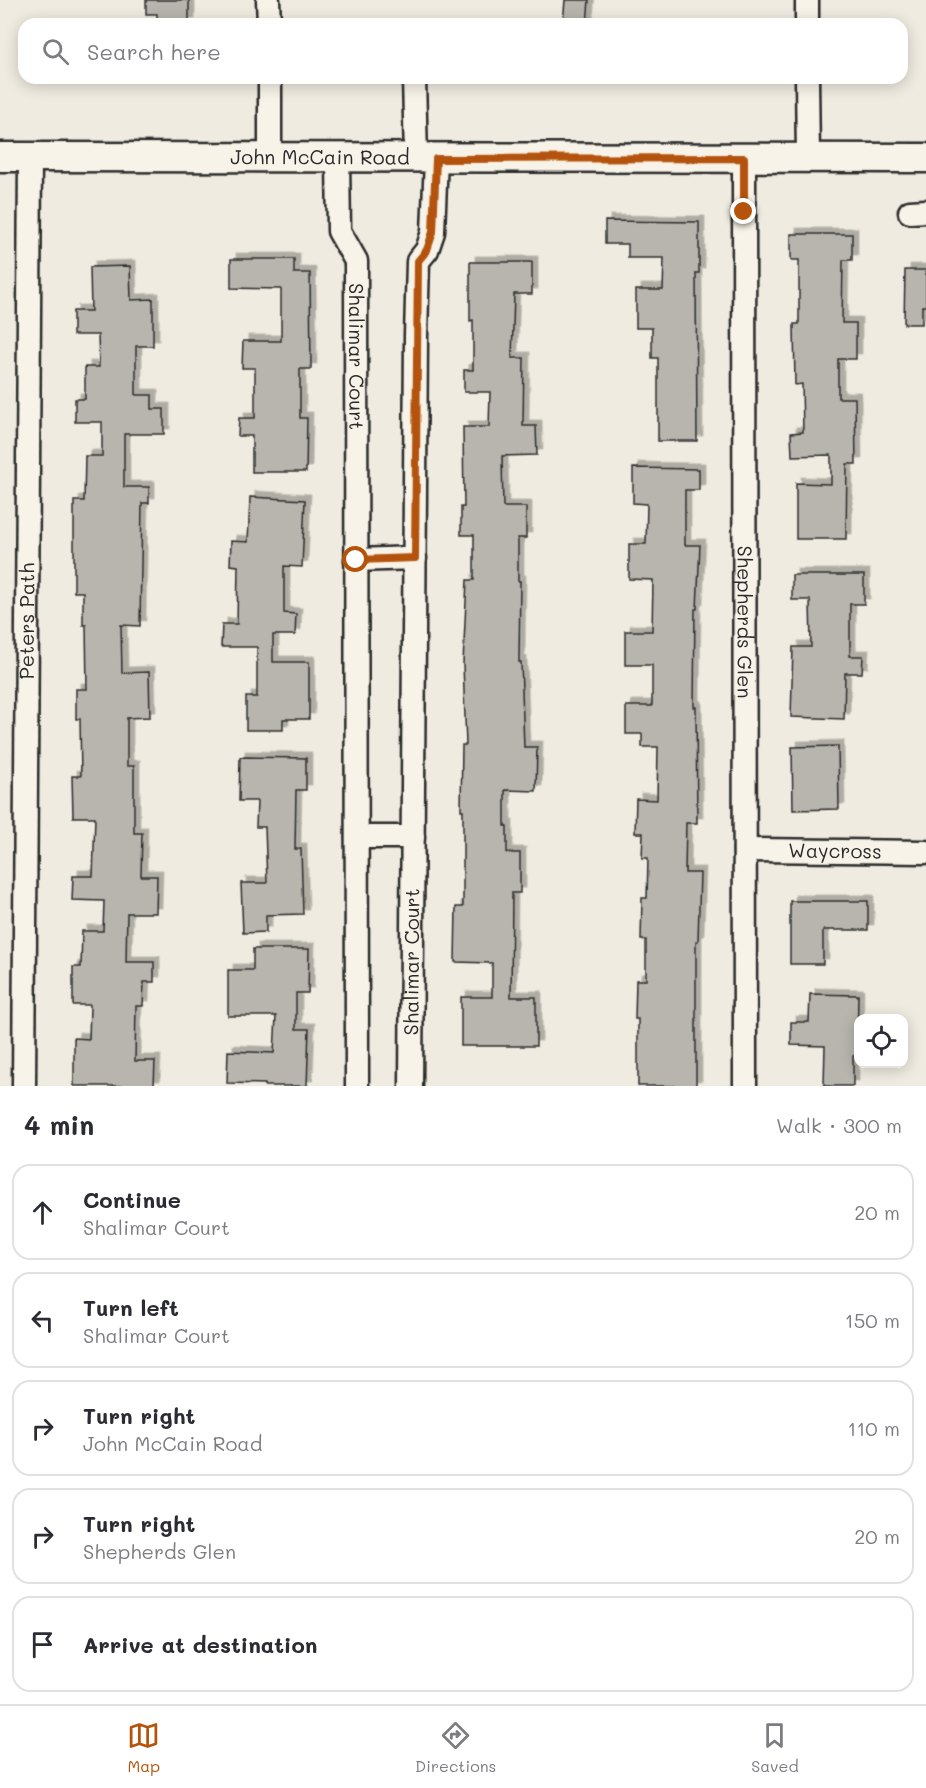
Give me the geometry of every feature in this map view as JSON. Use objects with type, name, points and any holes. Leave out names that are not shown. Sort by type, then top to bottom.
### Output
[{"type":"main road","name":"John McCain Road","points":[[0,157],[926,158]]},
{"type":"street","points":[[268,0],[269,18]]},
{"type":"street","points":[[807,0],[807,18]]},
{"type":"street","points":[[270,84],[270,159]]},
{"type":"street","name":"Shalimar Court","points":[[411,1086],[418,261],[427,250],[433,232],[426,159],[415,84]]},
{"type":"street","points":[[807,84],[808,158]]},
{"type":"street","name":"Peters Path","points":[[24,1086],[30,157]]},
{"type":"street","name":"Shepherds Glen","points":[[744,158],[745,1086]]},
{"type":"street","name":"Shalimar Court","points":[[338,159],[339,231],[356,261],[357,1086]]},
{"type":"street","points":[[356,560],[415,558]]},
{"type":"street","points":[[357,837],[413,837]]},
{"type":"street","name":"Waycross","points":[[745,850],[926,852]]},
{"type":"building","points":[[146,0],[189,0],[189,18],[157,18],[157,14],[146,14]]},
{"type":"building","points":[[565,0],[589,0],[588,18],[564,18]]},
{"type":"building","points":[[605,221],[699,222],[699,273],[696,273],[697,441],[658,441],[658,358],[652,358],[652,328],[636,328],[636,290],[663,290],[664,258],[628,258],[628,244],[605,244]]},
{"type":"building","points":[[791,234],[852,234],[852,260],[843,260],[842,323],[856,323],[856,359],[838,359],[838,398],[855,398],[856,464],[847,464],[846,539],[796,539],[796,483],[831,484],[831,455],[792,456],[791,433],[803,432],[802,384],[795,385],[794,324],[799,324],[799,260],[791,260]]},
{"type":"building","points":[[231,259],[294,259],[294,273],[310,273],[311,369],[300,369],[300,418],[307,418],[306,472],[252,472],[252,436],[238,436],[239,418],[255,418],[255,368],[242,368],[243,341],[281,341],[281,289],[231,288]]},
{"type":"building","points":[[470,262],[532,262],[532,294],[514,294],[512,358],[524,358],[523,426],[536,426],[537,455],[502,456],[503,507],[526,507],[526,538],[518,538],[519,662],[521,662],[524,747],[537,747],[536,791],[505,790],[507,853],[520,853],[520,893],[512,893],[511,997],[536,997],[536,1046],[461,1046],[461,997],[492,997],[492,963],[455,962],[456,907],[463,907],[463,810],[461,810],[462,745],[466,745],[463,664],[467,580],[474,580],[474,535],[461,535],[461,507],[464,507],[463,427],[489,427],[490,392],[464,392],[464,370],[473,370]]},
{"type":"building","points":[[130,266],[131,300],[153,299],[153,346],[136,346],[136,395],[152,395],[152,409],[164,409],[164,434],[124,434],[124,487],[149,487],[149,503],[142,503],[140,626],[121,625],[122,673],[149,672],[150,717],[127,718],[127,766],[134,766],[134,833],[142,833],[141,876],[157,876],[156,913],[127,913],[126,962],[154,962],[154,982],[144,982],[143,1006],[136,1006],[135,1061],[155,1061],[154,1086],[74,1086],[74,1038],[89,1039],[90,1005],[73,1005],[73,967],[81,967],[82,931],[103,931],[104,901],[72,900],[73,876],[93,876],[95,817],[73,817],[72,776],[81,776],[80,719],[76,719],[76,689],[87,689],[83,592],[74,592],[74,501],[84,501],[85,456],[102,456],[102,422],[75,422],[75,399],[85,399],[85,367],[99,367],[98,335],[73,335],[73,311],[91,311],[90,267]]},
{"type":"building","points":[[905,270],[926,270],[926,306],[922,306],[922,324],[904,324]]},
{"type":"building","points":[[633,468],[699,469],[699,490],[685,490],[685,545],[700,545],[697,609],[695,609],[694,707],[696,707],[697,823],[686,823],[685,873],[700,873],[698,941],[696,941],[696,1086],[638,1086],[636,980],[646,980],[646,940],[641,940],[642,898],[647,898],[648,858],[642,858],[643,833],[635,833],[636,799],[657,800],[658,747],[642,747],[642,734],[626,734],[626,706],[652,706],[652,665],[625,665],[625,631],[652,631],[653,580],[629,579],[629,544],[646,544],[647,504],[633,503]]},
{"type":"building","points":[[250,497],[305,500],[302,567],[284,566],[284,613],[296,614],[295,635],[273,635],[273,662],[309,662],[309,719],[283,719],[283,730],[246,730],[246,697],[257,697],[257,647],[221,647],[222,624],[237,624],[238,566],[230,565],[231,541],[248,542]]},
{"type":"building","points":[[792,575],[864,575],[864,604],[850,604],[850,656],[863,656],[862,673],[845,673],[844,719],[791,717],[793,647],[811,647],[810,600],[792,600]]},
{"type":"building","points":[[838,746],[839,809],[793,810],[792,747]]},
{"type":"building","points":[[240,757],[306,758],[306,790],[296,790],[295,849],[301,849],[303,914],[266,915],[266,932],[243,933],[241,883],[267,883],[265,827],[256,827],[257,801],[239,801]]},
{"type":"building","points":[[790,901],[868,901],[868,930],[823,930],[823,964],[790,964]]},
{"type":"building","points":[[253,949],[309,949],[308,993],[296,993],[296,1029],[309,1029],[307,1086],[227,1083],[228,1051],[274,1053],[276,1016],[228,1016],[228,970],[253,970]]},
{"type":"building","points":[[810,994],[858,995],[858,1014],[854,1014],[853,1086],[824,1086],[825,1046],[791,1045],[791,1022],[809,1022]]},
{"type":"route","points":[[356,560],[415,558],[418,261],[427,250],[433,232],[436,159],[744,158],[744,212]]}]
